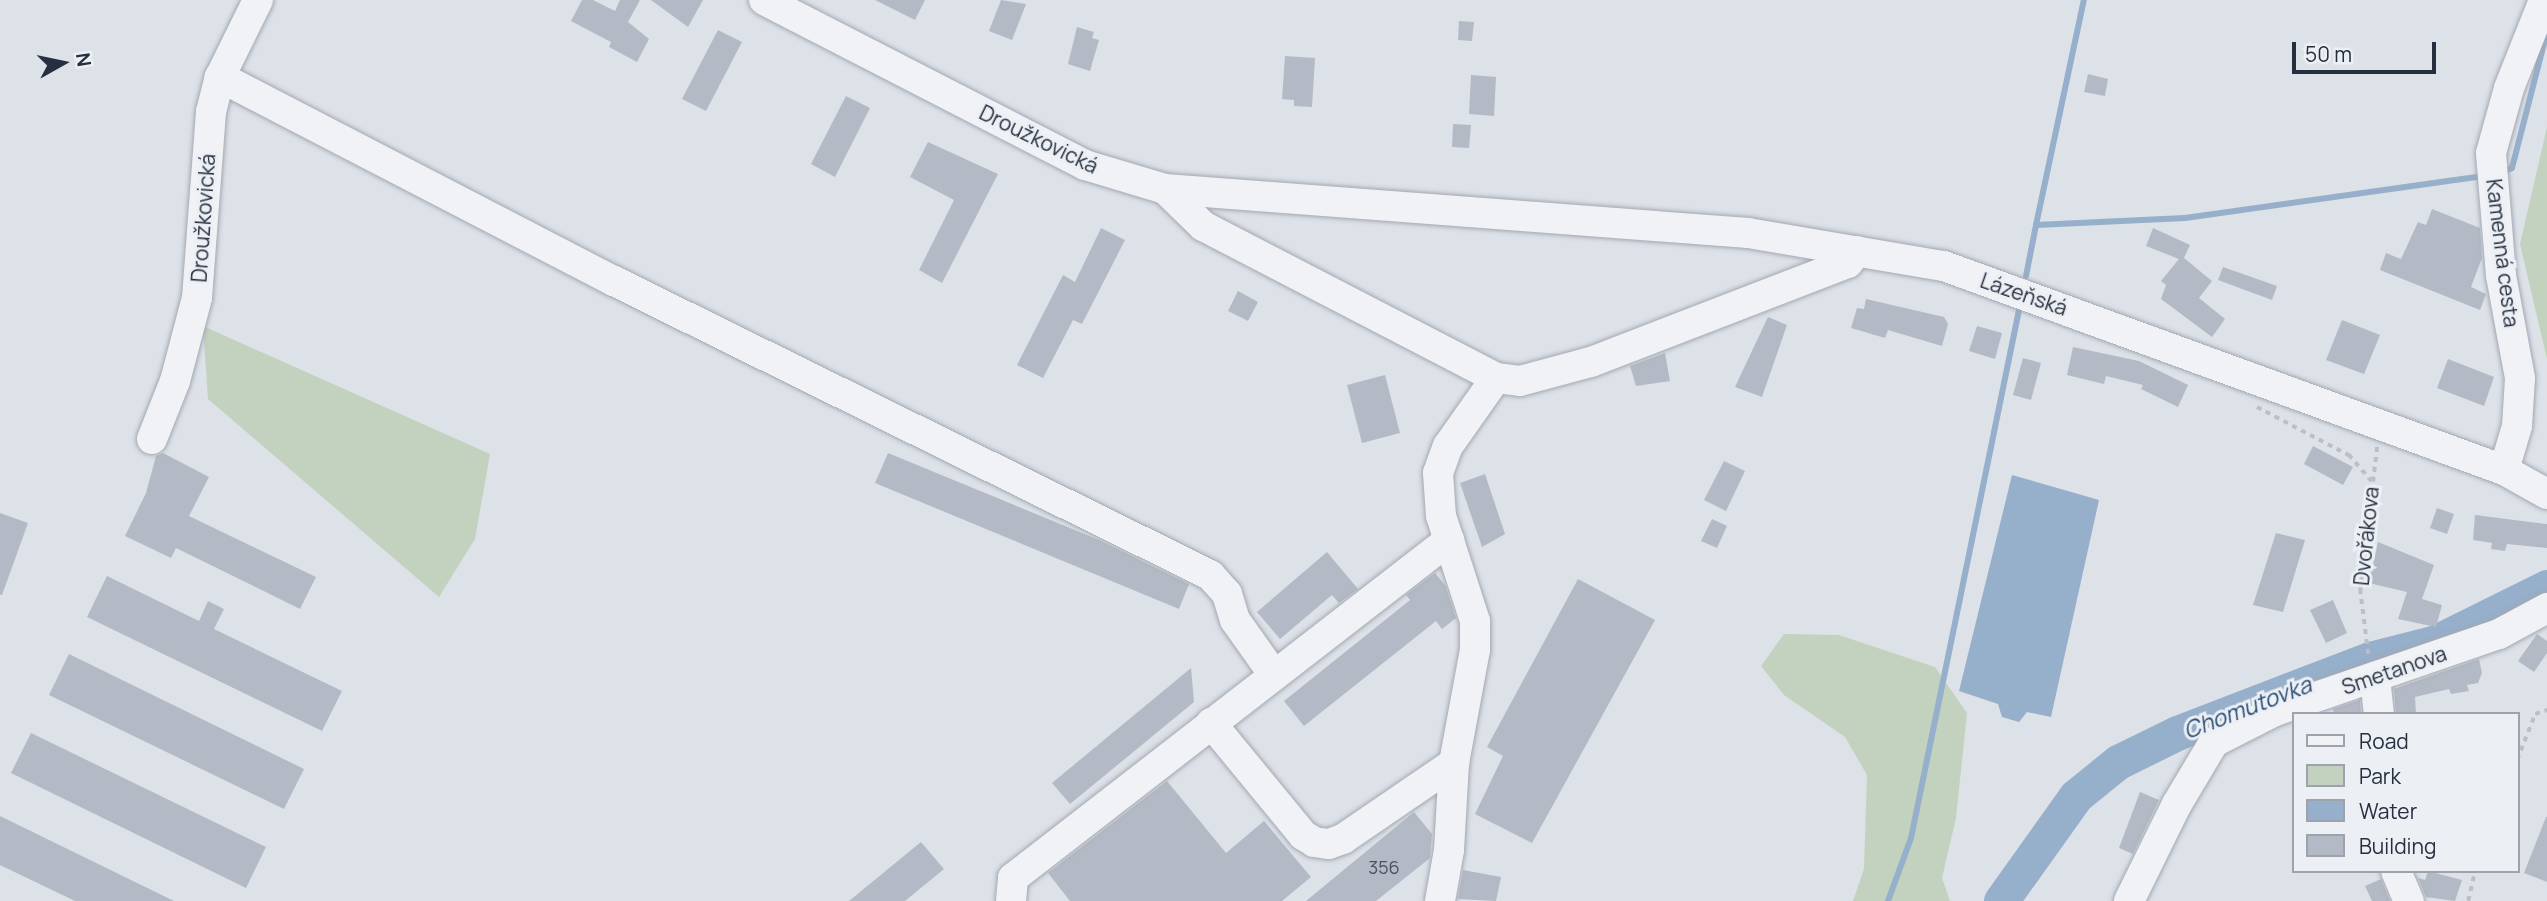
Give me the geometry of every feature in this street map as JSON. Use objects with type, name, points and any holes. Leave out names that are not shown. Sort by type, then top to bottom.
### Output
[{"type":"street","name":"Droužkovická","points":[[152,439],[175,381],[197,298],[211,112],[220,77],[258,0]]},
{"type":"street","name":"Droužkovická","points":[[764,0],[1085,165],[1165,189],[1203,226],[1496,378]]},
{"type":"street","name":"Kamenná cesta","points":[[2504,470],[2517,426],[2520,378],[2501,275],[2491,153],[2509,88],[2544,0]]},
{"type":"street","points":[[220,77],[614,281],[1210,575],[1227,594],[1235,620],[1274,675]]},
{"type":"street","name":"Lázeňská","points":[[1165,189],[1748,233],[1944,266],[2504,470],[2547,494]]},
{"type":"street","points":[[1440,901],[1449,850],[1454,763],[1475,650],[1475,621],[1448,540],[1437,495],[1441,458],[1496,378],[1520,381],[1591,362],[1848,263],[1857,251]]},
{"type":"street","points":[[1011,901],[1013,878],[1448,540]]},
{"type":"street","name":"Smetanova","points":[[2129,901],[2177,804],[2214,742],[2275,711],[2499,634],[2547,608]]},
{"type":"street","points":[[2375,677],[2379,712]]},
{"type":"street","points":[[1211,723],[1303,835],[1314,842],[1329,844],[1343,839],[1454,763]]},
{"type":"street","points":[[2397,873],[2409,901]]},
{"type":"path","points":[[2252,405],[2349,455],[2372,481]]},
{"type":"path","name":"Dvořákova","points":[[2366,648],[2360,592],[2372,481],[2384,426]]},
{"type":"path","points":[[2519,755],[2535,713],[2547,710]]},
{"type":"path","points":[[2468,901],[2475,873]]},
{"type":"green space","points":[[2547,127],[2547,359],[2520,244]]},
{"type":"green space","points":[[203,326],[490,454],[475,539],[439,597],[208,399]]},
{"type":"green space","points":[[1784,634],[1839,635],[1935,667],[1967,713],[1956,818],[1942,878],[1950,901],[1853,901],[1864,869],[1867,775],[1845,737],[1784,695],[1761,666]]},
{"type":"water","points":[[2012,475],[2099,500],[2051,717],[2027,712],[2019,722],[2002,717],[1998,704],[1959,691]]},
{"type":"building","points":[[582,0],[593,0],[615,11],[620,0],[640,0],[628,22],[649,39],[637,62],[609,47],[611,42],[571,21]]},
{"type":"building","points":[[651,0],[703,0],[688,27]]},
{"type":"building","points":[[875,0],[925,0],[915,20]]},
{"type":"building","points":[[1001,0],[1026,4],[1012,40],[989,31]]},
{"type":"building","points":[[1459,21],[1474,22],[1472,41],[1458,40]]},
{"type":"building","points":[[1077,27],[1094,32],[1092,38],[1099,40],[1090,71],[1068,64]]},
{"type":"building","points":[[718,30],[742,42],[706,111],[682,99]]},
{"type":"building","points":[[1285,56],[1315,58],[1312,107],[1294,106],[1294,100],[1282,99]]},
{"type":"building","points":[[2088,74],[2108,79],[2105,96],[2084,92]]},
{"type":"building","points":[[1471,75],[1496,77],[1494,116],[1469,114]]},
{"type":"building","points":[[846,96],[870,108],[835,177],[811,164]]},
{"type":"building","points":[[1453,124],[1471,125],[1469,148],[1452,147]]},
{"type":"building","points":[[928,142],[998,174],[942,283],[919,270],[954,200],[910,177]]},
{"type":"building","points":[[2432,209],[2480,228],[2482,258],[2471,287],[2486,294],[2480,310],[2380,270],[2386,253],[2401,259],[2418,222],[2426,225]]},
{"type":"building","points":[[1101,228],[1125,240],[1082,324],[1073,320],[1043,378],[1017,365],[1063,275],[1075,282]]},
{"type":"building","points":[[2153,228],[2190,245],[2184,258],[2212,281],[2199,298],[2225,319],[2212,337],[2161,299],[2166,285],[2161,281],[2179,259],[2146,246]]},
{"type":"building","points":[[2223,267],[2277,286],[2272,300],[2218,280]]},
{"type":"building","points":[[1238,291],[1258,302],[1248,321],[1228,311]]},
{"type":"building","points":[[1866,299],[1944,317],[1948,324],[1942,346],[1888,330],[1885,338],[1851,328],[1857,308],[1864,309]]},
{"type":"building","points":[[1768,317],[1787,325],[1762,397],[1735,387]]},
{"type":"building","points":[[2342,320],[2380,335],[2364,374],[2326,360]]},
{"type":"building","points":[[1977,326],[2002,333],[1995,359],[1969,351]]},
{"type":"building","points":[[2073,347],[2139,361],[2188,385],[2178,407],[2141,389],[2143,385],[2106,376],[2104,384],[2067,375]]},
{"type":"building","points":[[1665,353],[1670,381],[1636,386],[1630,366]]},
{"type":"building","points":[[2023,358],[2041,363],[2031,400],[2013,395]]},
{"type":"building","points":[[2448,359],[2494,377],[2484,406],[2437,388]]},
{"type":"building","points":[[1385,375],[1400,433],[1362,443],[1347,385]]},
{"type":"building","points":[[2313,446],[2353,467],[2343,485],[2304,464]]},
{"type":"building","points":[[163,453],[209,477],[189,516],[316,577],[300,609],[176,548],[171,558],[125,536],[146,493],[156,456]]},
{"type":"building","points":[[888,453],[1099,540],[1189,584],[1179,609],[875,483]]},
{"type":"building","points":[[1724,461],[1745,471],[1726,511],[1704,500]]},
{"type":"building","points":[[1485,474],[1505,534],[1482,547],[1460,483]]},
{"type":"building","points":[[2437,508],[2454,514],[2447,534],[2430,528]]},
{"type":"building","points":[[0,513],[28,523],[2,595],[0,595]]},
{"type":"building","points":[[2475,515],[2547,524],[2547,548],[2507,544],[2505,551],[2491,549],[2492,543],[2473,540]]},
{"type":"building","points":[[1712,519],[1727,526],[1717,548],[1701,541]]},
{"type":"building","points":[[2276,533],[2305,540],[2283,612],[2253,605]]},
{"type":"building","points":[[2378,542],[2434,565],[2422,599],[2442,605],[2436,627],[2398,619],[2407,592],[2369,583]]},
{"type":"building","points":[[1327,552],[1358,589],[1339,603],[1332,595],[1280,639],[1257,612]]},
{"type":"building","points":[[1435,573],[1445,585],[1456,618],[1442,629],[1436,621],[1304,726],[1284,701],[1410,600],[1406,595]]},
{"type":"building","points":[[107,576],[199,621],[208,601],[224,609],[214,629],[342,691],[322,731],[87,617]]},
{"type":"building","points":[[1578,579],[1655,620],[1532,843],[1475,814],[1503,756],[1487,747]]},
{"type":"building","points":[[2333,600],[2347,633],[2326,643],[2310,610]]},
{"type":"building","points":[[2537,634],[2547,641],[2547,653],[2534,672],[2518,661]]},
{"type":"building","points":[[69,654],[304,769],[284,809],[49,695]]},
{"type":"building","points":[[2479,659],[2482,673],[2478,683],[2467,685],[2469,691],[2451,694],[2449,689],[2415,697],[2416,712],[2396,712],[2394,689]]},
{"type":"building","points":[[1191,668],[1194,702],[1070,804],[1052,783]]},
{"type":"building","points":[[2360,700],[2361,712],[2334,712],[2333,709]]},
{"type":"building","points":[[31,733],[266,847],[246,888],[11,773]]},
{"type":"building","points":[[1167,781],[1226,853],[1264,821],[1311,877],[1282,901],[1070,901],[1048,873]]},
{"type":"building","points":[[2140,792],[2159,800],[2133,854],[2119,848]]},
{"type":"building","points":[[1414,812],[1432,834],[1430,858],[1376,901],[1306,901]]},
{"type":"building","points":[[0,816],[174,901],[75,901],[0,865]]},
{"type":"building","points":[[2547,817],[2547,882],[2524,873]]},
{"type":"building","points":[[921,842],[944,869],[905,901],[849,901]]},
{"type":"building","points":[[1463,870],[1501,877],[1496,901],[1458,899]]},
{"type":"building","points":[[2427,873],[2436,873],[2462,880],[2455,901],[2426,897],[2418,878],[2425,880]]},
{"type":"building","points":[[2381,879],[2390,901],[2372,901],[2365,886]]},
{"type":"waterway","points":[[2036,225],[2084,0]]},
{"type":"waterway","points":[[2507,170],[2512,168],[2547,32]]},
{"type":"waterway","points":[[2026,276],[2036,225],[2185,218],[2478,177]]},
{"type":"waterway","points":[[1888,901],[1911,838],[2019,310]]},
{"type":"waterway","name":"Chomutovka","points":[[2001,901],[2076,796],[2118,762],[2177,733],[2370,659],[2436,642],[2547,587]]}]
